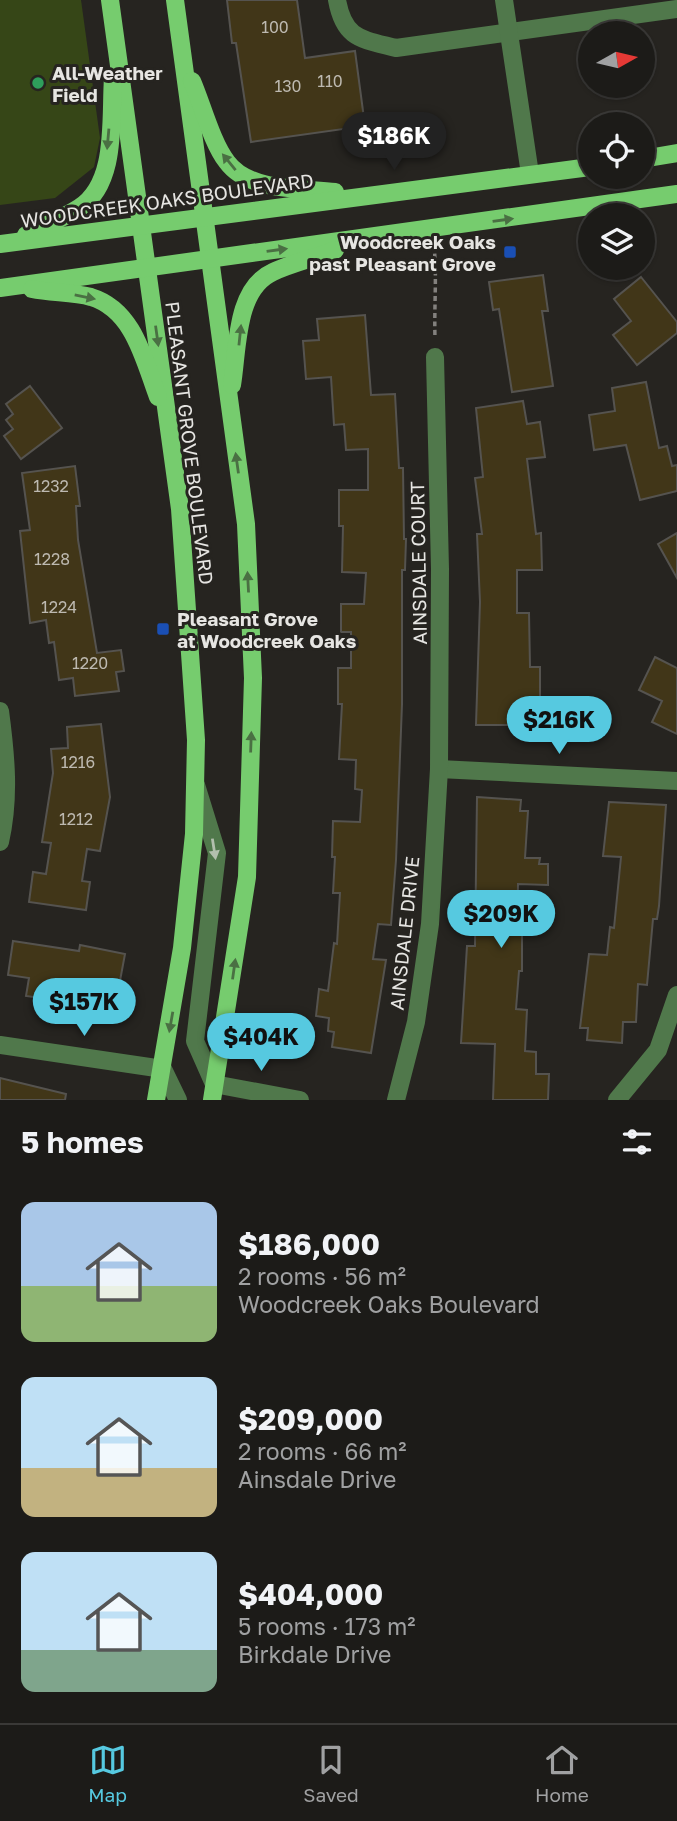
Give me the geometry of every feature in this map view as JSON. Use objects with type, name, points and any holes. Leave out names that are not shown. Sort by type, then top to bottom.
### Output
[{"type":"main road","name":"PLEASANT GROVE BOULEVARD","points":[[110,0],[169,425],[188,587],[196,784],[183,948],[156,1100]]},
{"type":"main road","points":[[174,0],[246,524],[253,678],[247,877],[213,1092]]},
{"type":"main road","points":[[7,243],[81,207],[99,188],[105,173],[116,46]]},
{"type":"main road","points":[[182,58],[225,159],[236,171],[261,183],[363,196]]},
{"type":"main road","points":[[655,157],[677,153]]},
{"type":"main road","name":"WOODCREEK OAKS BOULEVARD","points":[[7,243],[578,168]]},
{"type":"main road","points":[[9,287],[677,194]]},
{"type":"main road","points":[[229,402],[241,314],[255,285],[274,271],[372,237]]},
{"type":"main road","points":[[9,287],[92,298],[122,316],[136,339],[169,425]]},
{"type":"street","points":[[337,0],[341,22],[354,34],[396,48],[677,9]]},
{"type":"street","points":[[504,0],[530,174]]},
{"type":"street","name":"AINSDALE COURT","points":[[435,357],[440,569],[439,769]]},
{"type":"street","points":[[0,711],[8,767],[6,816],[0,842]]},
{"type":"street","points":[[439,769],[677,781]]},
{"type":"street","name":"AINSDALE DRIVE","points":[[396,1100],[416,1023],[430,924],[439,769]]},
{"type":"street","points":[[196,784],[217,853],[195,1041],[213,1092],[300,1100]]},
{"type":"street","points":[[617,1100],[658,1050],[677,995]]},
{"type":"street","points":[[0,1045],[163,1069],[178,1100]]},
{"type":"path","points":[[115,199],[116,208]]},
{"type":"path","points":[[433,229],[438,282],[433,303],[435,357]]},
{"type":"green space","name":"All-Weather Field","points":[[0,0],[81,0],[100,138],[94,167],[55,198],[0,205]]},
{"type":"building","points":[[227,0],[297,0],[305,58],[355,51],[365,126],[251,142],[236,43],[232,43]]},
{"type":"building","points":[[543,275],[548,311],[542,311],[553,386],[512,392],[499,309],[493,310],[489,282]]},
{"type":"building","points":[[637,280],[643,280],[677,322],[677,333],[637,365],[613,335],[631,321],[614,299]]},
{"type":"building","points":[[365,315],[371,395],[395,394],[399,468],[403,468],[406,539],[405,570],[402,570],[402,704],[396,860],[391,925],[378,924],[373,959],[386,960],[371,1053],[332,1047],[334,1032],[328,1031],[329,1018],[316,1016],[319,989],[328,991],[334,943],[337,944],[340,893],[333,893],[333,821],[360,822],[362,790],[355,789],[356,760],[339,759],[342,704],[338,704],[338,668],[351,668],[351,632],[341,632],[341,604],[364,604],[366,573],[342,572],[343,526],[339,526],[339,490],[368,490],[368,449],[346,450],[344,424],[334,425],[331,377],[306,379],[303,341],[319,340],[317,319]]},
{"type":"building","points":[[646,382],[659,448],[667,446],[672,466],[677,465],[677,491],[640,500],[626,445],[594,450],[589,415],[615,411],[612,388]]},
{"type":"building","points":[[30,386],[62,428],[21,459],[4,436],[13,429],[6,420],[13,414],[6,404]]},
{"type":"building","points":[[523,401],[527,424],[540,422],[545,457],[527,459],[536,534],[541,533],[542,570],[517,570],[517,613],[529,613],[530,667],[540,667],[540,703],[513,704],[514,725],[476,725],[480,602],[477,534],[482,534],[475,478],[483,477],[476,408]]},
{"type":"building","points":[[75,466],[80,506],[76,506],[78,540],[97,653],[121,650],[124,671],[116,672],[119,691],[75,696],[73,678],[59,680],[54,642],[49,643],[46,620],[30,623],[20,531],[30,530],[22,473]]},
{"type":"building","points":[[677,533],[677,578],[658,544]]},
{"type":"building","points":[[655,657],[677,668],[677,734],[652,722],[662,701],[639,690]]},
{"type":"building","points":[[101,724],[110,797],[100,851],[87,849],[82,881],[90,882],[86,910],[29,902],[33,872],[46,874],[51,843],[42,842],[53,773],[51,749],[68,748],[67,727]]},
{"type":"building","points":[[477,797],[521,800],[520,811],[528,811],[525,858],[540,858],[539,864],[548,864],[548,885],[518,884],[517,935],[522,935],[522,971],[519,971],[516,1009],[527,1010],[525,1051],[536,1052],[536,1074],[549,1074],[548,1100],[493,1100],[495,1044],[461,1043],[467,946],[475,946]]},
{"type":"building","points":[[609,802],[666,805],[659,906],[657,919],[653,919],[647,985],[638,984],[636,1022],[623,1022],[622,1043],[587,1040],[588,1028],[580,1028],[589,954],[607,955],[610,927],[614,928],[621,857],[603,856]]},
{"type":"building","points":[[13,941],[79,951],[80,945],[125,954],[116,1002],[57,991],[56,1000],[26,996],[29,978],[8,975]]},
{"type":"building","points":[[0,1078],[66,1094],[65,1100],[0,1100]]},
{"type":"place","name":"All-Weather Field","points":[[38,83]]},
{"type":"place","name":"Woodcreek Oaks past Pleasant Grove","points":[[510,252]]},
{"type":"place","name":"Pleasant Grove at Woodcreek Oaks","points":[[163,629]]}]
